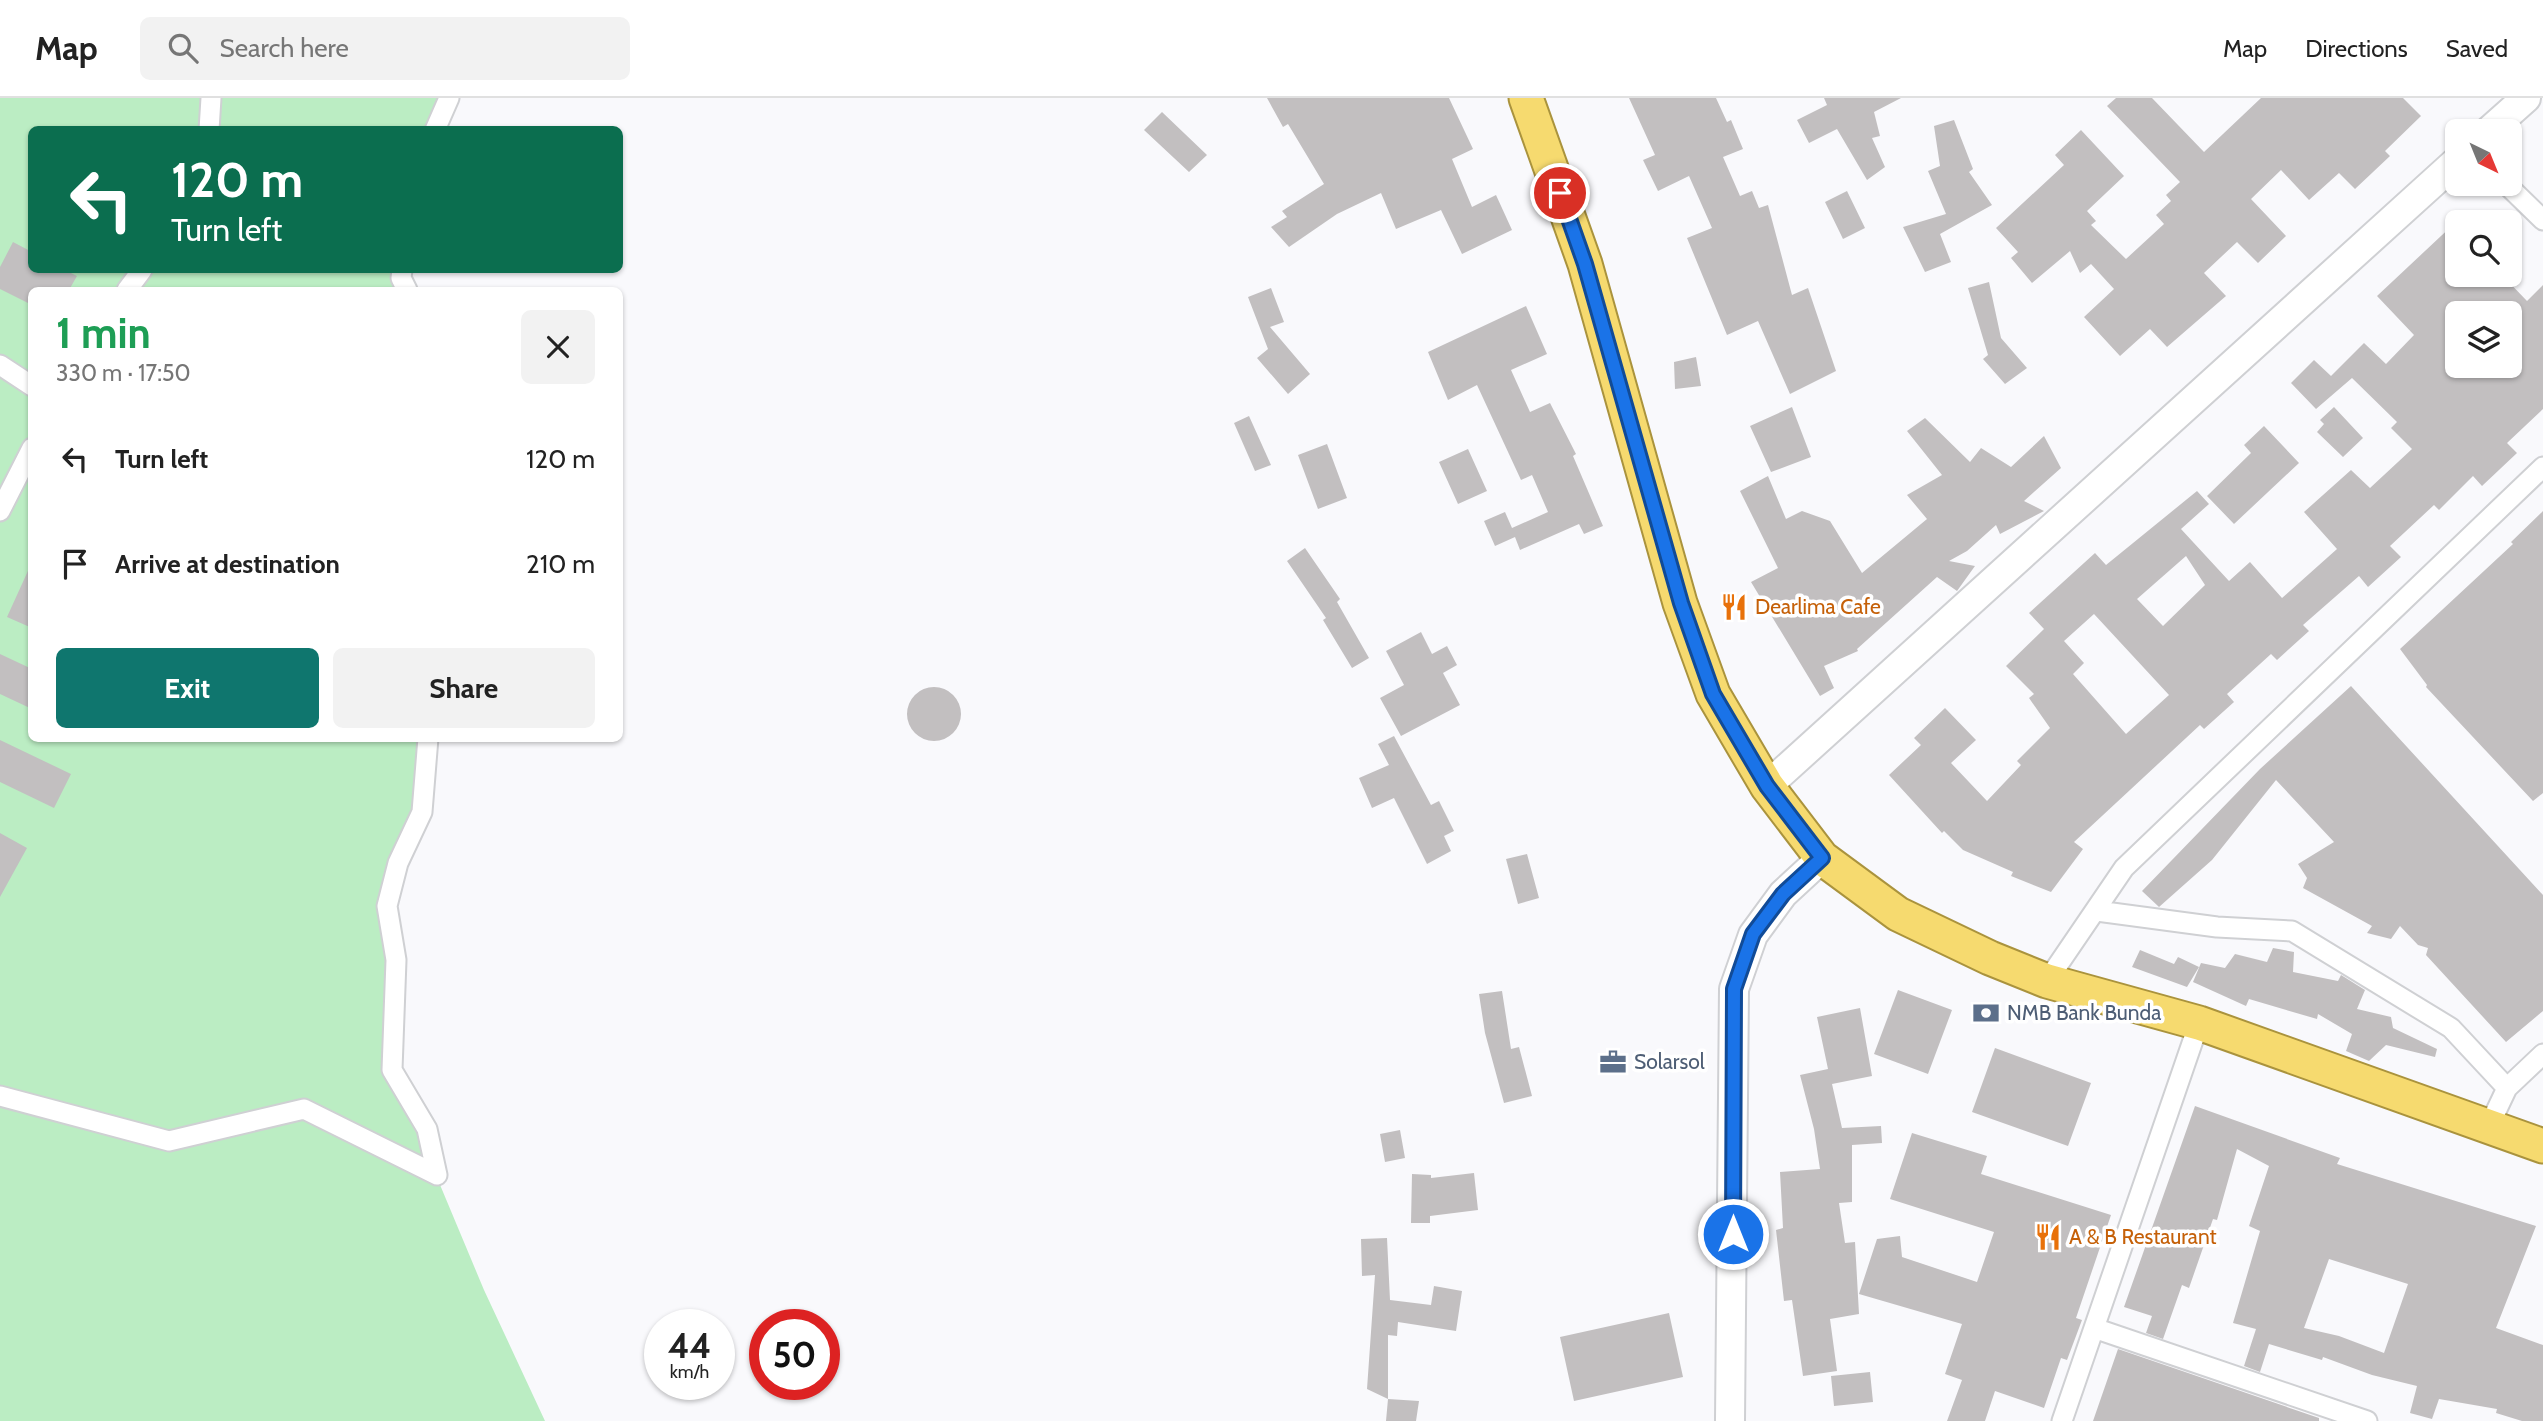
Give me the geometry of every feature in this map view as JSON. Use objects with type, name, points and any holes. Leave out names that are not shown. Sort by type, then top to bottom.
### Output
[{"type":"highway","points":[[1526,98],[1585,264],[1681,603],[1713,694],[1767,786],[1822,858],[1898,914],[1990,958],[2047,981],[2199,1023],[2543,1146]]},
{"type":"main road","points":[[2502,119],[2526,98]]},
{"type":"main road","points":[[1767,786],[2445,172]]},
{"type":"main road","points":[[1730,1421],[1734,989],[1753,934],[1783,894],[1822,858]]},
{"type":"street","points":[[209,126],[211,98]]},
{"type":"street","points":[[437,126],[449,98]]},
{"type":"street","points":[[2518,196],[2543,220]]},
{"type":"street","points":[[0,365],[28,383]]},
{"type":"street","points":[[0,511],[28,456]]},
{"type":"street","points":[[2047,981],[2124,868],[2543,467]]},
{"type":"street","points":[[0,1096],[169,1141],[304,1109],[437,1175],[427,1129],[392,1070],[396,960],[387,906],[398,863],[422,812],[428,742]]},
{"type":"street","points":[[2097,911],[2217,928],[2292,931],[2451,1028],[2507,1088]]},
{"type":"street","points":[[2062,1421],[2199,1023]]},
{"type":"street","points":[[2489,1126],[2507,1088],[2543,1054]]},
{"type":"street","points":[[2094,1328],[2367,1421]]},
{"type":"green space","points":[[0,98],[449,98],[436,126],[28,126],[28,273],[403,273],[406,287],[28,287],[28,742],[428,742],[422,812],[387,906],[392,1070],[484,1290],[545,1421],[0,1421]]},
{"type":"building","points":[[1267,98],[1449,98],[1473,149],[1452,159],[1472,207],[1496,195],[1512,230],[1462,254],[1441,210],[1396,229],[1381,193],[1337,214],[1289,247],[1271,227],[1287,217],[1282,211],[1324,184],[1288,124],[1283,127]]},
{"type":"building","points":[[1629,98],[1716,98],[1727,122],[1731,120],[1743,149],[1723,157],[1740,196],[1752,191],[1759,208],[1768,205],[1792,295],[1808,288],[1836,371],[1790,394],[1758,321],[1727,335],[1687,238],[1712,228],[1689,176],[1658,191],[1643,160],[1655,155]]},
{"type":"building","points":[[1824,98],[1901,98],[1874,112],[1880,136],[1872,138],[1885,167],[1867,180],[1837,129],[1809,143],[1797,120],[1827,105]]},
{"type":"building","points":[[2116,98],[2152,98],[2204,152],[2261,98],[2403,98],[2421,116],[2385,151],[2390,156],[2355,189],[2339,173],[2309,200],[2281,170],[2251,199],[2286,236],[2258,263],[2237,242],[2204,273],[2226,296],[2167,347],[2150,329],[2120,356],[2084,317],[2114,289],[2091,264],[2080,273],[2070,251],[2032,283],[2011,258],[2018,252],[1996,228],[2064,165],[2055,155],[2081,130],[2124,176],[2087,211],[2096,221],[2091,225],[2126,259],[2164,224],[2156,215],[2171,201],[2166,195],[2180,182],[2107,106]]},
{"type":"building","points":[[1162,112],[1207,155],[1189,172],[1144,130]]},
{"type":"building","points":[[1954,120],[1973,169],[1969,172],[1992,205],[1940,234],[1951,262],[1925,272],[1903,227],[1946,214],[1928,171],[1940,166],[1934,126]]},
{"type":"building","points":[[1847,191],[1865,228],[1843,239],[1825,202]]},
{"type":"building","points":[[2445,232],[2445,287],[2514,287],[2527,301],[2543,285],[2543,409],[2507,443],[2517,453],[2482,486],[2473,476],[2439,510],[2434,505],[2390,546],[2401,557],[2368,587],[2359,576],[2303,625],[2309,631],[2277,660],[2271,654],[2227,694],[2234,702],[2204,729],[2200,725],[2074,842],[2083,849],[2051,892],[2011,876],[2013,872],[1963,850],[1944,831],[1942,833],[1889,775],[1921,745],[1914,738],[1945,708],[1976,740],[1951,763],[1987,801],[2021,765],[2017,761],[2050,728],[2029,698],[2034,694],[2006,666],[2044,629],[2029,613],[2095,553],[2106,565],[2197,491],[2209,504],[2181,529],[2229,581],[2250,562],[2282,598],[2337,549],[2304,512],[2351,470],[2370,488],[2412,449],[2391,428],[2397,422],[2352,378],[2316,409],[2291,383],[2314,360],[2331,376],[2364,343],[2386,364],[2414,335],[2377,296]],"holes":[[[2186,556],[2205,585],[2163,626],[2137,599]],[[2094,614],[2169,695],[2126,734],[2073,674],[2084,663],[2064,641]]]},
{"type":"building","points":[[13,242],[28,250],[28,273],[71,273],[77,276],[71,287],[28,287],[28,303],[0,289],[0,267]]},
{"type":"building","points":[[1989,282],[2001,338],[2027,368],[2005,384],[1983,359],[1988,355],[1968,288]]},
{"type":"building","points":[[1271,288],[1284,322],[1270,327],[1310,374],[1288,394],[1257,358],[1268,349],[1248,297]]},
{"type":"building","points":[[1526,306],[1547,354],[1511,370],[1530,412],[1550,403],[1576,454],[1573,456],[1603,526],[1584,534],[1579,524],[1520,550],[1515,537],[1495,546],[1484,521],[1505,512],[1512,528],[1548,512],[1532,475],[1521,480],[1477,385],[1448,400],[1428,352]]},
{"type":"building","points":[[1696,357],[1701,386],[1675,389],[1674,362]]},
{"type":"building","points":[[1792,407],[1811,457],[1771,472],[1750,426]]},
{"type":"building","points":[[2334,407],[2363,438],[2343,457],[2317,432],[2324,424],[2320,420]]},
{"type":"building","points":[[1249,416],[1271,465],[1255,471],[1234,423]]},
{"type":"building","points":[[1925,418],[1970,462],[1981,448],[2011,467],[2044,436],[2061,468],[2024,501],[2044,511],[2000,534],[1996,525],[1967,551],[1949,561],[1975,566],[1957,591],[1937,577],[1857,649],[1858,651],[1824,666],[1834,688],[1820,696],[1751,582],[1778,568],[1740,491],[1768,476],[1786,519],[1802,511],[1830,521],[1862,573],[1927,519],[1907,495],[1942,475],[1907,431]]},
{"type":"building","points":[[2264,426],[2299,463],[2234,524],[2207,496],[2251,453],[2244,445]]},
{"type":"building","points":[[1327,444],[1347,498],[1318,509],[1298,455]]},
{"type":"building","points":[[1468,449],[1487,491],[1458,504],[1439,462]]},
{"type":"building","points":[[2543,511],[2543,793],[2533,801],[2426,687],[2400,649],[2513,544],[2511,542]]},
{"type":"building","points":[[1305,548],[1340,599],[1337,602],[1369,658],[1352,668],[1323,620],[1326,618],[1287,561]]},
{"type":"building","points":[[28,571],[28,626],[7,617]]},
{"type":"building","points":[[1421,632],[1432,654],[1447,646],[1457,665],[1443,673],[1460,705],[1401,736],[1380,698],[1404,685],[1386,651]]},
{"type":"building","points":[[0,654],[28,667],[28,707],[0,694]]},
{"type":"building","points":[[2351,686],[2543,895],[2543,1011],[2506,1042],[2426,955],[2428,948],[2418,945],[2400,926],[2391,939],[2367,933],[2372,926],[2303,888],[2307,878],[2298,864],[2334,842],[2276,780],[2212,860],[2159,907],[2142,891],[2260,769]]},
{"type":"building","points":[[934,687],[953,695],[961,714],[953,733],[934,741],[915,733],[907,714],[915,695]]},
{"type":"building","points":[[1394,736],[1431,805],[1439,801],[1454,831],[1444,836],[1451,851],[1427,864],[1394,798],[1372,808],[1359,778],[1389,765],[1378,744]]},
{"type":"building","points":[[0,740],[71,774],[54,808],[0,782]]},
{"type":"building","points":[[0,833],[27,848],[0,897]]},
{"type":"building","points":[[1527,854],[1539,898],[1518,904],[1506,859]]},
{"type":"building","points":[[2273,948],[2294,952],[2293,972],[2338,981],[2341,975],[2365,990],[2357,1009],[2391,1017],[2393,1028],[2437,1049],[2435,1057],[2386,1045],[2369,1061],[2346,1051],[2352,1034],[2318,1014],[2317,1019],[2249,999],[2246,1006],[2193,982],[2201,963],[2225,968],[2235,954],[2267,962]]},
{"type":"building","points":[[2140,950],[2174,964],[2178,957],[2199,967],[2187,987],[2132,967]]},
{"type":"building","points":[[1898,990],[1952,1010],[1928,1074],[1874,1054]]},
{"type":"building","points":[[1502,991],[1511,1049],[1519,1047],[1532,1096],[1504,1103],[1485,1033],[1479,994]]},
{"type":"building","points":[[1860,1008],[1872,1076],[1832,1084],[1842,1128],[1881,1126],[1882,1143],[1852,1145],[1852,1202],[1839,1203],[1845,1243],[1855,1242],[1859,1314],[1830,1319],[1837,1371],[1803,1376],[1792,1300],[1784,1301],[1776,1230],[1783,1228],[1780,1172],[1820,1169],[1814,1129],[1800,1075],[1828,1069],[1817,1017]]},
{"type":"building","points":[[1995,1048],[2091,1083],[2068,1146],[1972,1112]]},
{"type":"building","points":[[2195,1106],[2340,1158],[2337,1164],[2536,1226],[2496,1328],[2543,1345],[2543,1421],[2522,1421],[2496,1413],[2497,1409],[2439,1399],[2432,1419],[2410,1413],[2417,1386],[2372,1375],[2323,1357],[2322,1360],[2269,1344],[2260,1372],[2244,1366],[2256,1329],[2233,1323],[2260,1231],[2249,1226],[2269,1166],[2237,1149],[2217,1220],[2213,1219],[2189,1288],[2182,1285],[2163,1339],[2146,1333],[2152,1316],[2124,1307]],"holes":[[[2329,1259],[2408,1284],[2384,1353],[2339,1336],[2304,1328]]]},
{"type":"building","points":[[1400,1130],[1405,1158],[1385,1162],[1380,1134]]},
{"type":"building","points":[[1912,1133],[1987,1156],[1981,1174],[2111,1215],[2076,1318],[2082,1320],[2067,1360],[2061,1358],[2044,1408],[1995,1391],[1985,1421],[1947,1421],[1962,1380],[1945,1374],[1962,1324],[1859,1294],[1877,1239],[1900,1236],[1902,1257],[1977,1282],[1994,1232],[1890,1199]]},
{"type":"building","points":[[1474,1173],[1478,1210],[1430,1216],[1430,1223],[1411,1223],[1412,1174],[1431,1175],[1431,1178]]},
{"type":"building","points":[[1387,1238],[1390,1300],[1431,1305],[1434,1286],[1462,1291],[1456,1331],[1398,1322],[1397,1336],[1388,1335],[1388,1399],[1367,1389],[1375,1275],[1362,1276],[1361,1239]]},
{"type":"building","points":[[1669,1313],[1683,1377],[1574,1401],[1560,1337]]},
{"type":"building","points":[[2118,1349],[2319,1418],[2319,1421],[2093,1421]]},
{"type":"building","points":[[1870,1372],[1873,1402],[1834,1406],[1831,1376]]},
{"type":"building","points":[[1388,1399],[1419,1401],[1416,1421],[1386,1421]]},
{"type":"place","name":"Dearlima Cafe","points":[[1734,607]]},
{"type":"place","name":"NMB Bank Bunda","points":[[1986,1013]]},
{"type":"place","name":"Solarsol","points":[[1613,1062]]},
{"type":"place","name":"A & B Restaurant","points":[[2048,1237]]},
{"type":"route","points":[[1560,193],[1585,264],[1681,603],[1713,694],[1767,786],[1822,858],[1783,894],[1753,934],[1734,989],[1733,1234]]}]
